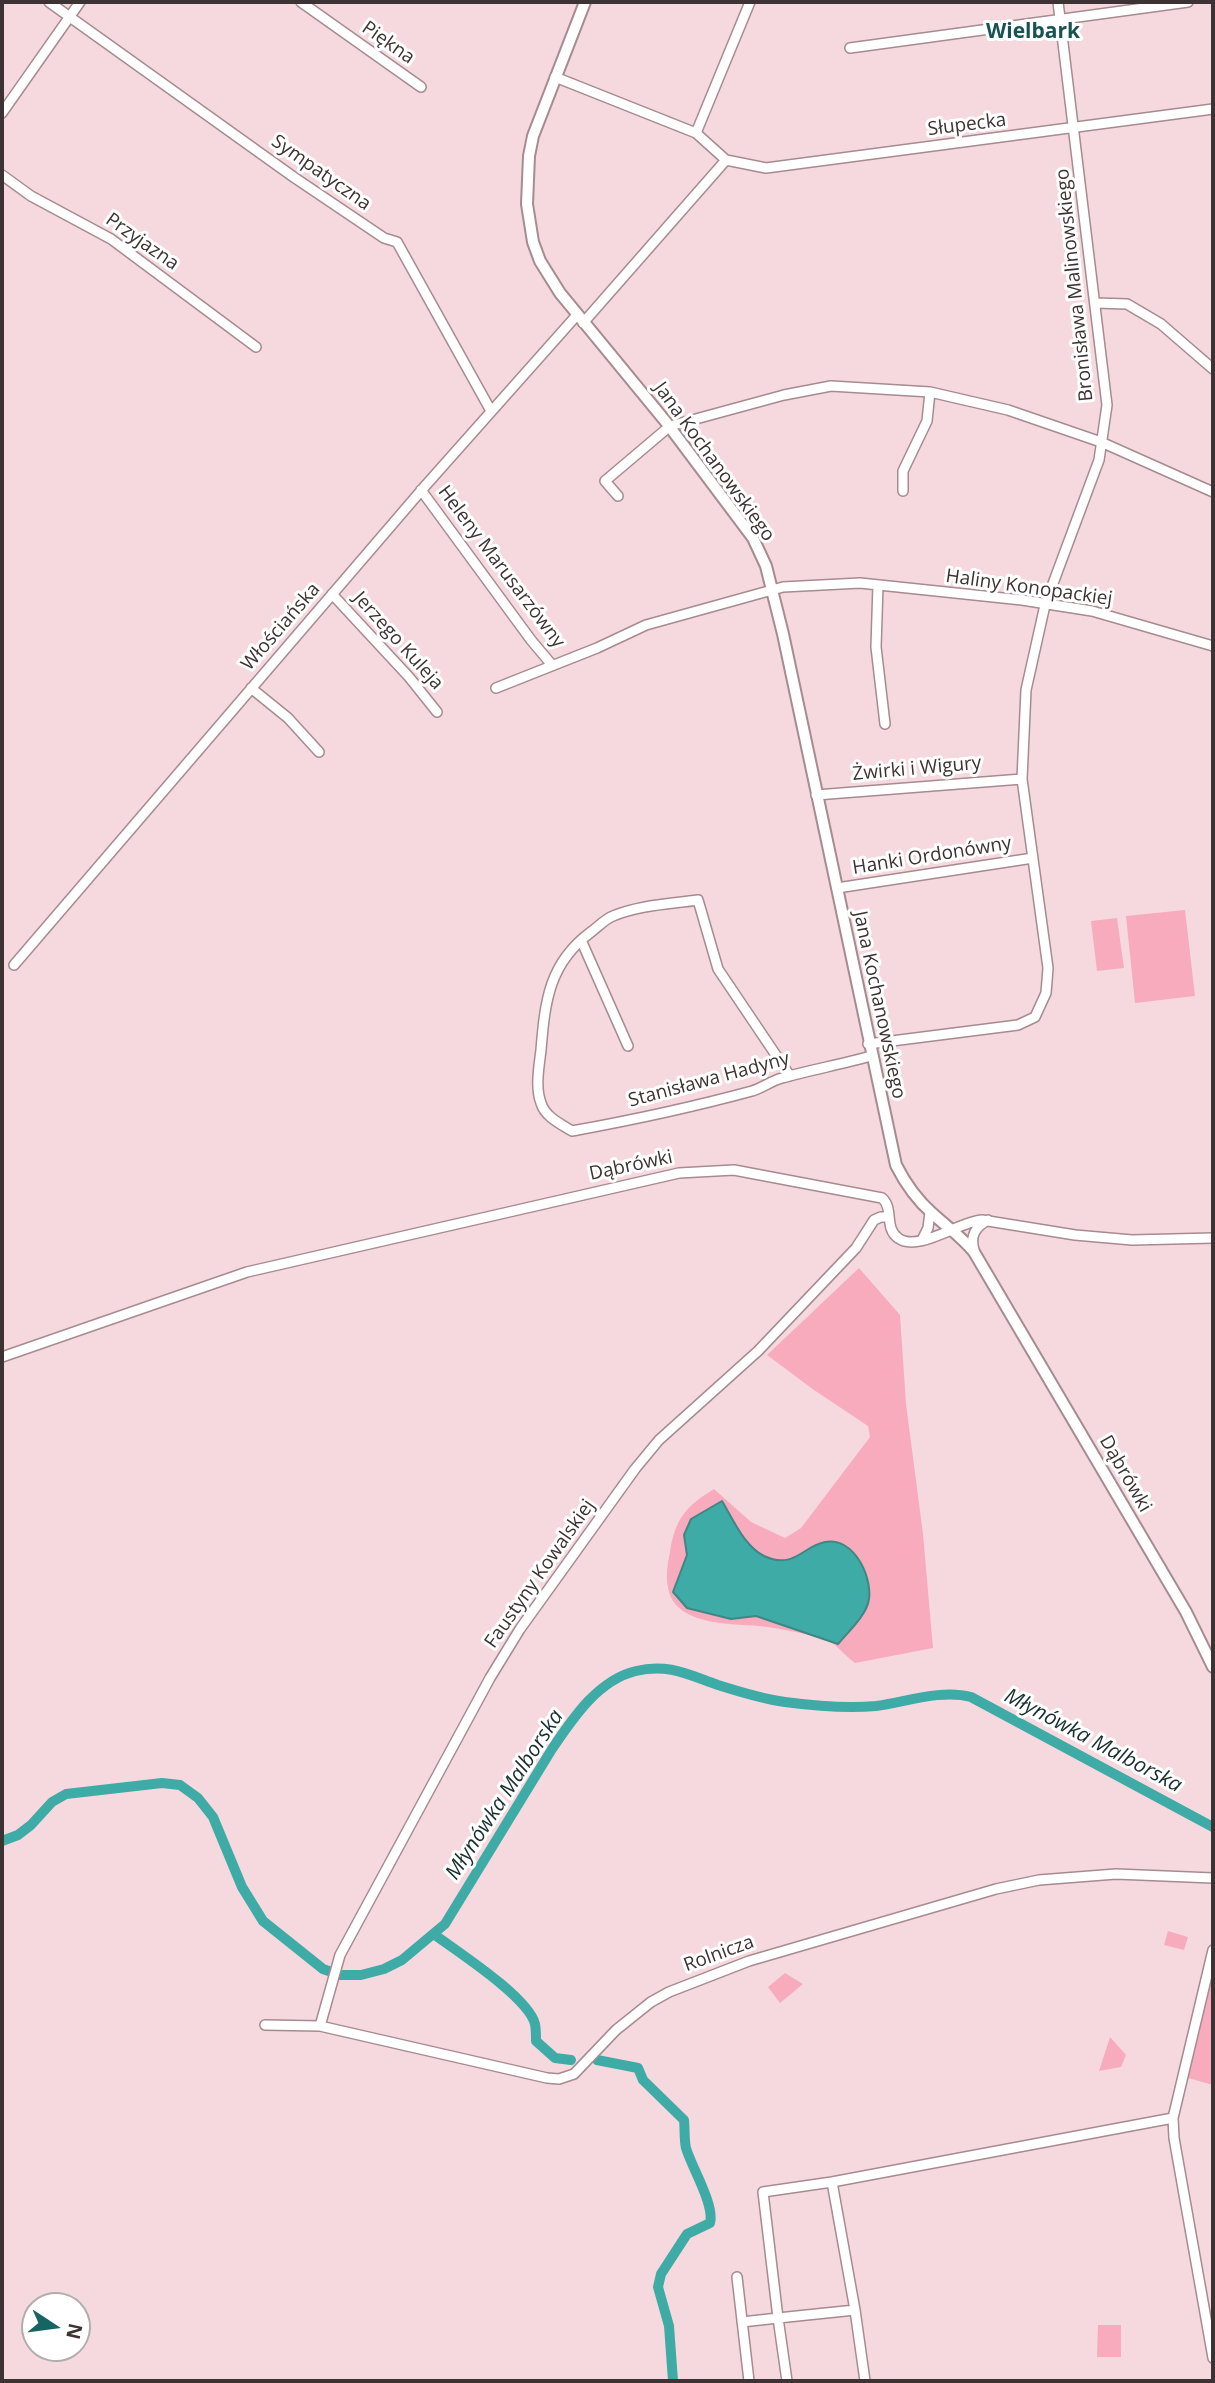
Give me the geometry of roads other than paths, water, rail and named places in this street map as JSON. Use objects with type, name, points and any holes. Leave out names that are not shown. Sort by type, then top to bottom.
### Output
[{"type":"street","name":"Sympatyczna","points":[[49,2],[295,178],[384,238],[397,242],[491,411]]},
{"type":"street","points":[[2,113],[80,2]]},
{"type":"street","name":"Piękna","points":[[301,2],[421,87]]},
{"type":"street","name":"Jana Kochanowskiego","points":[[585,2],[533,136],[529,156],[527,204],[533,242],[540,261],[580,319],[670,426],[753,538],[766,566],[795,690],[890,1144],[901,1175],[930,1212]]},
{"type":"street","points":[[696,133],[750,2]]},
{"type":"street","name":"Bronisława Malinowskiego","points":[[868,1044],[1018,1025],[1035,1017],[1046,993],[1048,968],[1022,779],[1026,690],[1045,605],[1099,460],[1107,396],[1058,2]]},
{"type":"street","points":[[850,48],[1188,2]]},
{"type":"street","points":[[555,76],[696,133],[726,160],[580,319]]},
{"type":"street","name":"Słupecka","points":[[726,160],[766,168],[1213,109]]},
{"type":"street","name":"Przyjazna","points":[[2,175],[31,196],[111,239],[256,347]]},
{"type":"street","points":[[1096,303],[1127,304],[1161,324],[1213,369]]},
{"type":"street","name":"Włościańska","points":[[14,965],[421,490],[491,411],[580,319]]},
{"type":"street","points":[[618,496],[606,481],[670,426],[784,395],[831,386],[930,392],[1008,410],[1101,442],[1213,492]]},
{"type":"street","points":[[903,491],[903,471],[927,421],[930,392]]},
{"type":"street","name":"Heleny Marusarzówny","points":[[421,490],[552,665]]},
{"type":"street","name":"Haliny Konopackiej","points":[[613,640],[646,625],[772,589],[859,583],[1022,600],[1092,611],[1213,646]]},
{"type":"street","points":[[878,585],[876,647],[885,724]]},
{"type":"street","name":"Jerzego Kuleja","points":[[332,594],[409,677],[437,712]]},
{"type":"street","name":"Heleny Marusarzówny","points":[[496,688],[613,640]]},
{"type":"street","points":[[251,688],[288,718],[320,752]]},
{"type":"street","name":"Żwirki i Wigury","points":[[816,795],[1022,779]]},
{"type":"street","name":"Hanki Ordonówny","points":[[837,888],[1033,858]]},
{"type":"street","points":[[628,1046],[581,940],[612,916],[698,900],[718,969],[790,1076]]},
{"type":"street","name":"Stanisława Hadyny","points":[[581,940],[570,952],[550,986],[544,1010],[539,1089],[541,1105],[548,1114],[572,1131],[636,1119],[756,1090],[779,1079],[871,1056]]},
{"type":"street","name":"Dąbrówki","points":[[2,1357],[247,1272],[679,1173],[734,1170],[878,1197],[888,1203],[888,1217]]},
{"type":"street","points":[[921,1240],[928,1228],[930,1212]]},
{"type":"street","name":"Dąbrówki","points":[[930,1212],[953,1230],[974,1252],[1172,1588],[1213,1667]]},
{"type":"street","points":[[888,1217],[898,1238],[912,1242],[953,1230],[969,1221],[988,1220],[1075,1235],[1132,1240],[1213,1238]]},
{"type":"street","name":"Faustyny Kowalskiej","points":[[320,2026],[336,1966],[490,1678],[520,1629],[635,1469],[659,1440],[758,1350],[856,1248],[874,1220],[888,1217]]},
{"type":"street","points":[[974,1252],[973,1233],[980,1224],[988,1220]]},
{"type":"street","name":"Rolnicza","points":[[265,2025],[320,2026],[559,2079],[574,2074],[616,2029],[651,2002],[669,1992],[749,1961],[996,1889],[1039,1880],[1116,1874],[1213,1878]]},
{"type":"street","points":[[1213,1950],[1173,2118],[1174,2138],[1213,2358]]},
{"type":"street","points":[[787,2381],[763,2192],[832,2182],[1173,2118]]},
{"type":"street","points":[[832,2182],[855,2310],[864,2381]]},
{"type":"street","points":[[737,2277],[749,2381]]},
{"type":"street","points":[[742,2322],[855,2310]]},
{"type":"water","points":[[722,1501],[745,1539],[764,1556],[774,1560],[791,1559],[817,1544],[835,1542],[845,1546],[859,1560],[869,1590],[868,1605],[838,1644],[756,1616],[731,1619],[687,1608],[673,1592],[687,1555],[684,1535],[691,1519]]},
{"type":"waterway","name":"Młynówka Malborska","points":[[2,1841],[18,1835],[52,1802],[66,1794],[162,1783],[180,1785],[198,1798],[213,1817],[242,1887],[263,1921],[323,1969],[340,1975],[361,1975],[384,1969],[402,1960],[445,1924],[552,1749],[598,1691],[622,1676],[658,1668],[678,1671],[760,1697],[819,1706],[876,1706],[948,1694],[971,1697],[1213,1827]]},
{"type":"waterway","points":[[435,1935],[520,2001],[535,2024],[536,2041],[555,2058],[571,2060]]},
{"type":"waterway","points":[[597,2060],[638,2068],[643,2080],[684,2120],[686,2148],[709,2206],[710,2223],[687,2234],[661,2274],[658,2287],[669,2326],[673,2381]]},
{"type":"district","name":"Wielbark","points":[[1033,32]]}]
